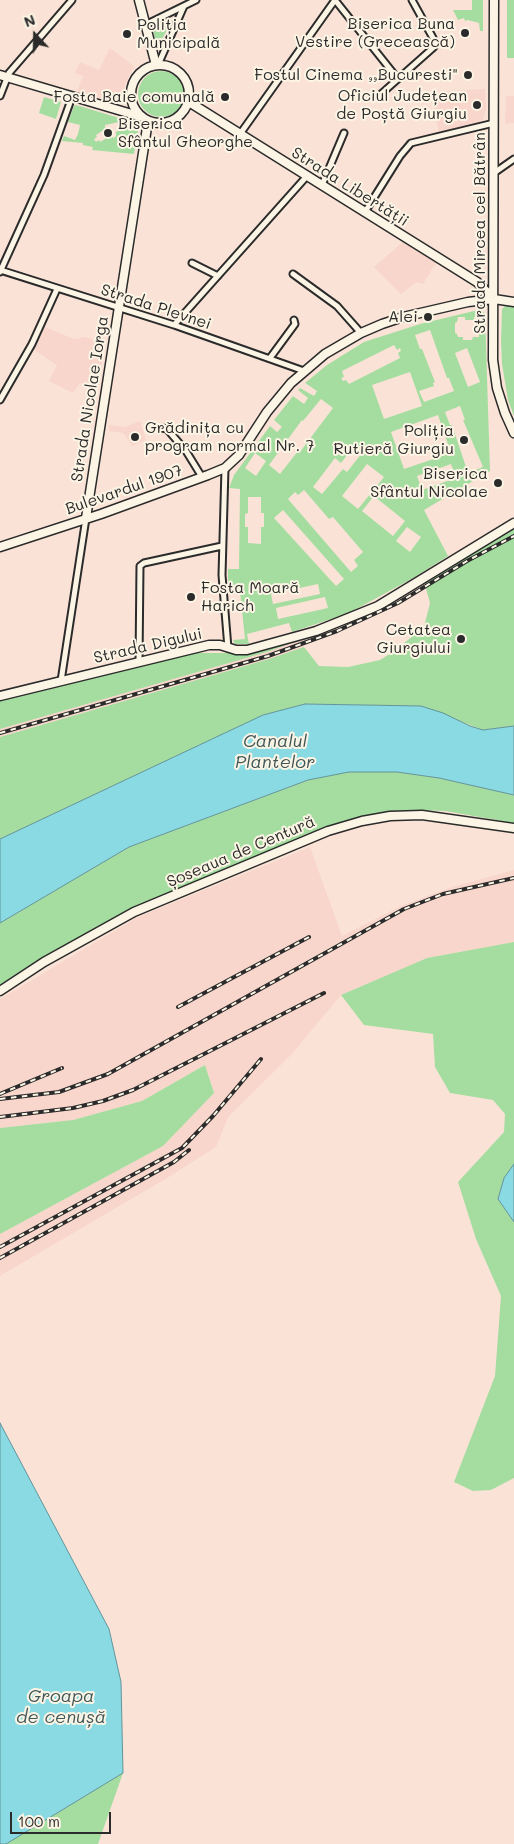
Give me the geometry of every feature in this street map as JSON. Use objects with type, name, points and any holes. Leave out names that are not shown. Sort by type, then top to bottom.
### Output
[{"type":"street","points":[[0,96],[3,76],[72,0]]},
{"type":"street","points":[[146,25],[196,0]]},
{"type":"street","points":[[240,134],[335,0],[398,79]]},
{"type":"street","points":[[381,94],[432,49],[435,44],[412,0]]},
{"type":"street","name":"Strada Mircea cel Bătrân","points":[[494,0],[493,360],[501,402],[514,433]]},
{"type":"street","points":[[141,1],[157,65]]},
{"type":"street","points":[[157,65],[184,6]]},
{"type":"street","points":[[3,76],[145,119],[162,123],[174,120],[183,113],[189,102],[189,88],[183,75],[172,67],[157,65],[146,68],[140,73],[132,87],[133,105],[145,119]]},
{"type":"street","points":[[0,271],[44,175],[72,97]]},
{"type":"street","name":"Strada Libertății","points":[[189,102],[477,282],[494,299]]},
{"type":"street","name":"Strada Nicolae Iorga","points":[[61,681],[145,119]]},
{"type":"street","points":[[365,212],[400,156],[411,143],[494,123]]},
{"type":"street","points":[[322,185],[344,133]]},
{"type":"street","points":[[494,172],[514,159]]},
{"type":"street","points":[[174,325],[307,176]]},
{"type":"street","points":[[192,263],[218,276]]},
{"type":"street","name":"Strada Plevnei","points":[[0,271],[174,325],[304,371]]},
{"type":"street","points":[[293,274],[342,310],[361,333]]},
{"type":"street","points":[[0,400],[32,344],[57,289]]},
{"type":"street","name":"Bulevardul 1907","points":[[0,547],[225,468],[239,455],[274,402],[304,371],[325,354],[361,333],[403,317],[468,302],[494,299],[514,302]]},
{"type":"street","points":[[270,358],[295,324],[294,320]]},
{"type":"street","points":[[162,428],[167,429],[186,451],[202,477]]},
{"type":"street","points":[[225,468],[222,546],[223,592],[228,648]]},
{"type":"street","name":"Strada Digului","points":[[0,696],[209,645],[220,645],[242,650],[251,649],[316,632],[378,606],[514,523]]},
{"type":"street","points":[[140,662],[140,566],[222,546]]},
{"type":"street","name":"Șoseaua de Centură","points":[[0,991],[44,962],[134,912],[328,831],[362,821],[390,816],[422,814],[514,828]]},
{"type":"shaded area","points":[[110,48],[134,66],[125,85],[123,101],[119,103],[77,91],[83,76],[75,73],[80,62],[99,70]]},
{"type":"shaded area","points":[[485,89],[486,110],[483,120],[479,121],[480,123],[439,133],[431,92]]},
{"type":"shaded area","points":[[506,96],[514,96],[514,123],[505,124]]},
{"type":"shaded area","points":[[403,242],[436,263],[423,284],[416,282],[401,294],[374,267]]},
{"type":"shaded area","points":[[45,327],[74,339],[85,337],[105,343],[98,388],[80,383],[73,393],[49,381],[57,365],[34,350]]},
{"type":"shaded area","name":"Grădinița cu program normal Nr. 7","points":[[140,421],[146,440],[132,446],[123,433],[109,431],[109,425],[125,427]]},
{"type":"shaded area","points":[[300,640],[304,647],[269,659],[0,737],[0,729],[267,652]]},
{"type":"shaded area","points":[[310,847],[342,936],[403,905],[452,887],[514,870],[514,942],[427,958],[341,995],[292,1054],[228,1117],[216,1147],[0,1276],[0,1234],[163,1146],[214,1092],[205,1065],[142,1101],[73,1120],[0,1128],[0,999],[138,917]]},
{"type":"green space","points":[[472,0],[483,0],[483,31],[480,31],[479,23],[465,21],[464,18],[458,20],[453,10],[472,10]]},
{"type":"green space","points":[[507,0],[514,0],[514,58],[507,58]]},
{"type":"green space","points":[[172,20],[158,47],[157,48],[153,30]]},
{"type":"green space","points":[[161,71],[174,75],[180,81],[184,94],[180,107],[174,113],[161,117],[148,113],[142,107],[138,94],[142,81],[148,75]]},
{"type":"green space","points":[[44,97],[61,102],[56,119],[39,113]]},
{"type":"green space","points":[[74,106],[126,120],[126,125],[133,127],[132,130],[138,131],[134,154],[92,150],[93,147],[83,145],[83,143],[62,141],[64,136],[75,140],[78,134],[80,125],[68,122]],"holes":[[[119,122],[122,127],[116,132],[114,138],[110,136],[100,142],[99,140],[96,142],[94,139],[97,137],[96,135],[105,129],[105,125]]]},
{"type":"green space","points":[[505,300],[514,302],[514,416],[508,400],[502,364],[502,309],[505,306]]},
{"type":"green space","points":[[478,310],[482,310],[485,314],[490,471],[424,510],[448,556],[415,577],[349,613],[292,632],[289,623],[247,634],[249,644],[235,644],[233,640],[245,639],[240,591],[228,592],[228,569],[239,569],[240,489],[229,488],[234,475],[270,426],[277,432],[282,427],[274,420],[293,396],[304,404],[308,398],[298,390],[300,388],[314,396],[317,391],[305,383],[327,365],[364,342],[420,324]],"holes":[[[458,317],[465,317],[465,320],[474,320],[474,317],[479,317],[479,321],[484,323],[484,331],[479,333],[479,337],[473,337],[472,340],[463,340],[463,337],[458,337],[455,333],[455,323]],[[430,330],[447,378],[449,378],[454,391],[424,402],[419,391],[434,386],[433,383],[435,382],[422,349],[420,349],[415,335]],[[394,345],[397,350],[400,348],[401,351],[398,353],[400,358],[349,384],[341,378],[344,377],[342,371]],[[467,348],[480,382],[468,387],[455,353]],[[410,372],[422,406],[384,419],[372,385]],[[321,399],[333,408],[300,452],[298,451],[280,474],[269,465],[302,420]],[[460,406],[465,420],[463,420],[483,467],[468,473],[452,425],[450,425],[445,412]],[[438,415],[451,453],[404,469],[391,432]],[[354,446],[362,453],[347,472],[343,469],[322,494],[313,487],[335,458],[341,463]],[[255,453],[266,461],[256,476],[245,468]],[[367,464],[384,477],[358,509],[342,496]],[[451,464],[456,478],[422,490],[417,476]],[[304,490],[329,519],[333,517],[363,552],[354,560],[358,566],[351,572],[288,499],[295,492],[298,495]],[[374,496],[405,521],[393,536],[362,511]],[[248,497],[261,497],[261,513],[264,513],[264,527],[261,527],[261,544],[248,543],[248,527],[245,527],[245,514],[248,513]],[[283,510],[344,579],[336,586],[274,518]],[[407,527],[421,537],[410,552],[396,541]],[[318,584],[320,594],[273,604],[271,594]],[[325,597],[328,608],[278,619],[276,608]]]},
{"type":"green space","points":[[514,528],[514,726],[483,730],[421,706],[305,704],[263,715],[0,839],[0,737],[269,659],[304,647],[319,666],[348,667],[380,660],[424,627],[430,603],[424,581]]},
{"type":"green space","points":[[299,639],[267,652],[0,729],[0,701],[195,653],[248,653]]},
{"type":"green space","points":[[349,772],[397,772],[439,778],[514,795],[514,823],[445,811],[419,810],[394,811],[331,826],[130,909],[0,985],[0,923],[129,847],[308,780]]},
{"type":"green space","points":[[514,942],[514,1164],[504,1178],[498,1199],[514,1222],[514,1478],[491,1490],[473,1491],[454,1482],[495,1376],[501,1296],[476,1239],[458,1182],[504,1132],[505,1114],[493,1100],[450,1093],[435,1067],[433,1034],[364,1025],[341,995],[427,958]]},
{"type":"green space","points":[[205,1065],[214,1093],[163,1146],[0,1234],[0,1128],[73,1120],[142,1101]]},
{"type":"green space","points":[[123,1773],[98,1844],[6,1844]]},
{"type":"water","name":"Canalul Plantelor","points":[[305,704],[421,706],[483,730],[514,726],[514,795],[439,778],[397,772],[349,772],[308,780],[129,847],[0,923],[0,839],[263,715]]},
{"type":"water","points":[[514,1164],[514,1222],[498,1199],[504,1178]]},
{"type":"water","name":"Groapa de cenușă","points":[[0,1423],[109,1629],[121,1682],[123,1773],[6,1844],[0,1844]]},
{"type":"railway","points":[[0,733],[268,656],[337,631],[398,603],[467,561],[514,536]]},
{"type":"railway","points":[[0,1099],[59,1092],[108,1074],[404,909],[443,894],[514,878]]},
{"type":"railway","points":[[178,1007],[309,937]]},
{"type":"railway","points":[[0,1117],[73,1108],[103,1101],[133,1090],[324,993]]},
{"type":"railway","points":[[0,1247],[182,1148],[213,1116],[261,1059]]},
{"type":"railway","points":[[0,1094],[62,1068]]},
{"type":"railway","points":[[0,1258],[174,1162],[189,1150]]},
{"type":"place","name":"Biserica Buna Vestire (Grecească)","points":[[465,33]]},
{"type":"place","name":"Poliția Municipală","points":[[127,34]]},
{"type":"place","name":"Fostul Cinema ,,Bucuresti\"","points":[[468,75]]},
{"type":"place","name":"Fosta Baie comunală","points":[[225,97]]},
{"type":"place","name":"Oficiul Județean de Poștă Giurgiu","points":[[477,105]]},
{"type":"place","name":"Biserica Sfântul Gheorghe","points":[[108,133]]},
{"type":"place","name":"Alei","points":[[428,317]]},
{"type":"place","name":"Grădinița cu program normal Nr. 7","points":[[135,437]]},
{"type":"place","name":"Poliția Rutieră Giurgiu","points":[[464,440]]},
{"type":"place","name":"Biserica Sfântul Nicolae","points":[[498,483]]},
{"type":"place","name":"Fosta Moară Harich","points":[[191,597]]},
{"type":"place","name":"Cetatea Giurgiului","points":[[461,639]]}]
